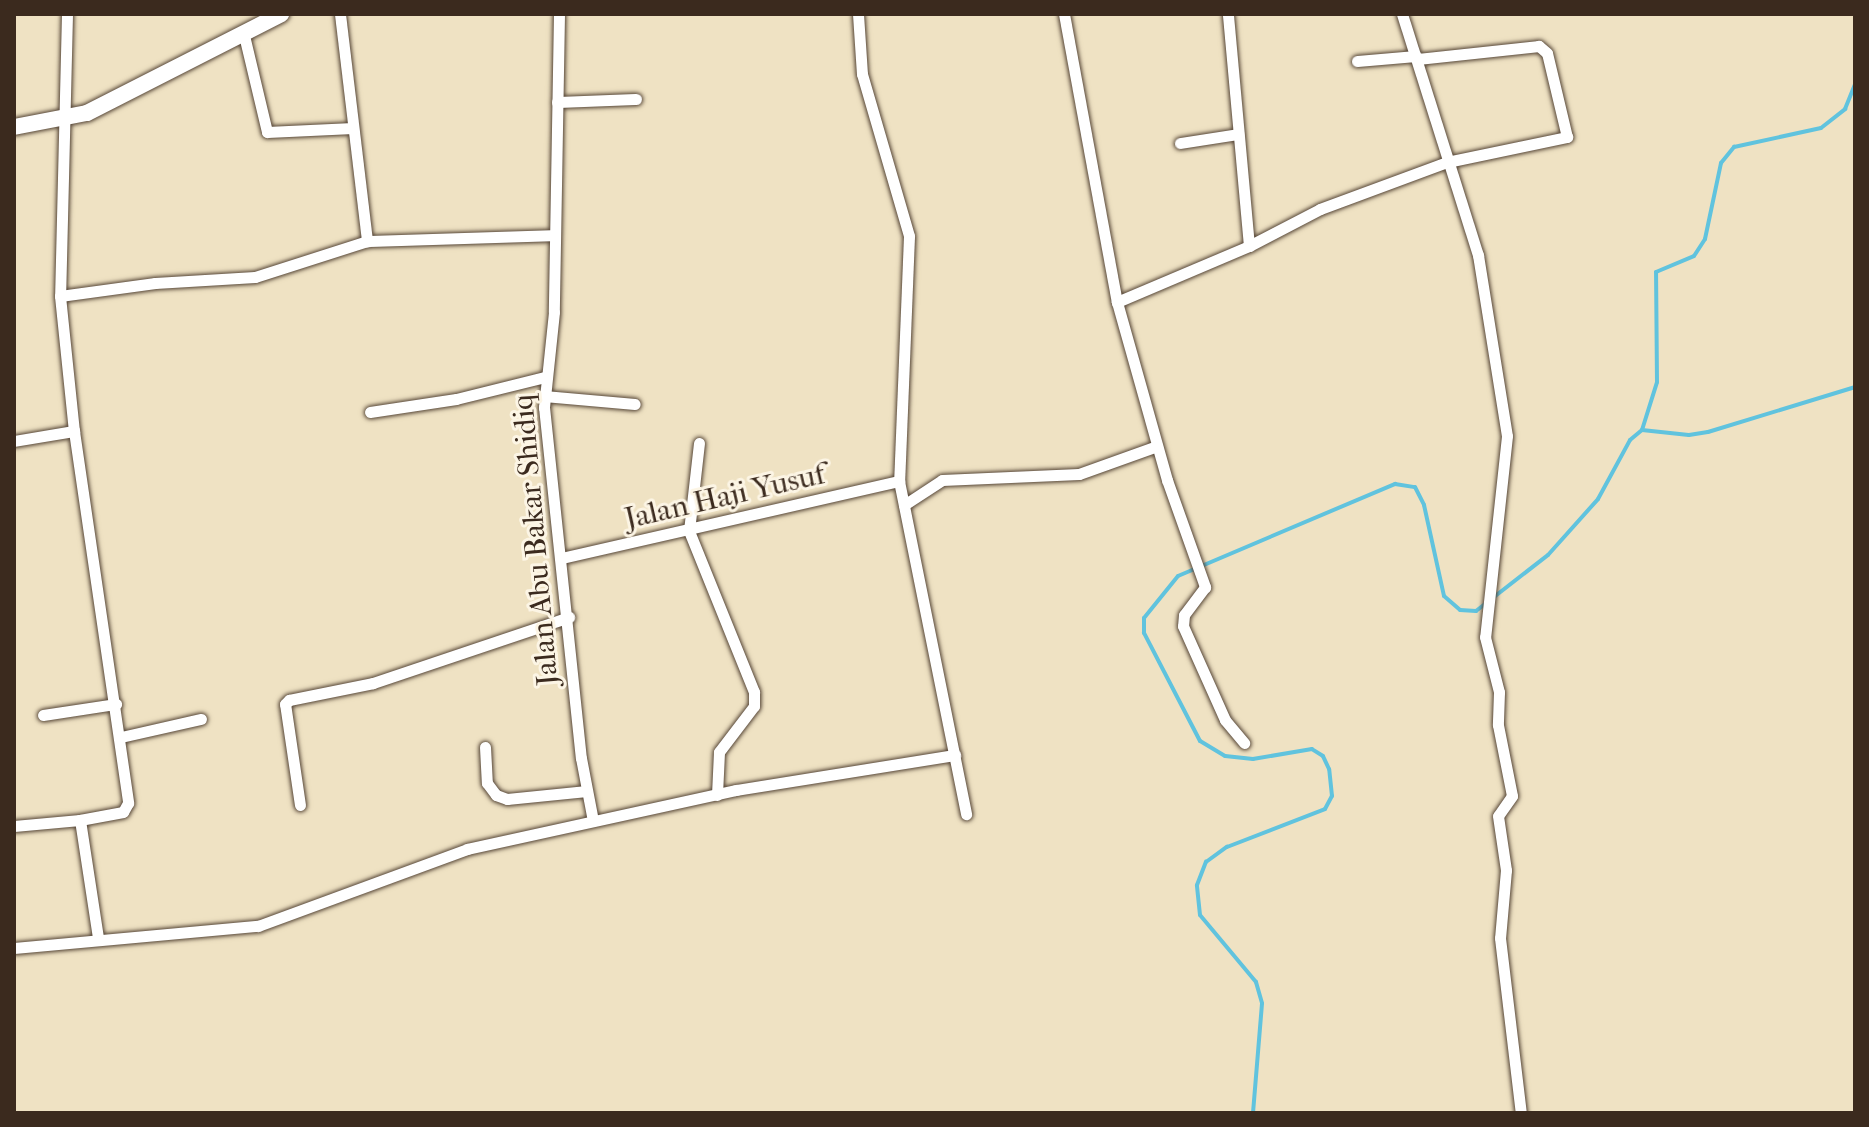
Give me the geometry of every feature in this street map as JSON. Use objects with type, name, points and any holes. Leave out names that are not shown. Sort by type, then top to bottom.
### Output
[{"type":"street","points":[[14,826],[80,820],[126,810],[121,737],[74,431],[60,296],[61,121],[67,14]]},
{"type":"street","points":[[14,127],[61,121],[144,86],[243,31],[281,14]]},
{"type":"street","points":[[340,14],[367,241]]},
{"type":"street","name":"Jalan Abu Bakar Shidiq","points":[[559,14],[554,312],[545,377],[546,455],[562,558],[587,791],[593,821]]},
{"type":"street","points":[[858,14],[862,74],[909,236],[899,481],[966,814]]},
{"type":"street","points":[[1064,14],[1117,302],[1157,446],[1205,589],[1184,615],[1183,626],[1225,720],[1244,743]]},
{"type":"street","points":[[1228,14],[1249,246]]},
{"type":"street","points":[[1402,14],[1478,255],[1507,436],[1486,620],[1512,796],[1498,816],[1506,870],[1500,938],[1521,1113]]},
{"type":"street","points":[[243,31],[267,132],[353,128]]},
{"type":"street","points":[[1117,302],[1249,246],[1320,209],[1447,162],[1567,137],[1547,53],[1534,46],[1357,61]]},
{"type":"street","points":[[557,102],[636,99]]},
{"type":"street","points":[[1180,143],[1238,134]]},
{"type":"street","points":[[60,296],[155,283],[255,277],[367,241],[553,235]]},
{"type":"street","points":[[370,412],[456,399],[545,377]]},
{"type":"street","points":[[544,396],[635,404]]},
{"type":"street","points":[[14,441],[74,431]]},
{"type":"street","points":[[699,443],[689,531],[754,692],[754,706],[719,752],[717,795]]},
{"type":"street","points":[[904,505],[942,480],[1079,474],[1157,446]]},
{"type":"street","name":"Jalan Haji Yusuf","points":[[562,558],[899,481]]},
{"type":"street","points":[[300,805],[285,704],[289,700],[373,683],[569,617]]},
{"type":"street","points":[[43,715],[116,704]]},
{"type":"street","points":[[121,737],[201,719]]},
{"type":"street","points":[[485,747],[487,783],[496,795],[507,799],[587,791]]},
{"type":"street","points":[[14,948],[98,938],[258,926],[444,855],[717,795],[955,755]]},
{"type":"street","points":[[80,820],[98,938]]},
{"type":"waterway","points":[[1642,430],[1657,382],[1656,272],[1694,256],[1705,239],[1721,163],[1734,147],[1821,128],[1845,109],[1855,84]]},
{"type":"waterway","points":[[1253,1113],[1262,1003],[1256,982],[1200,915],[1197,885],[1206,862],[1227,847],[1325,809],[1332,796],[1329,769],[1323,756],[1312,749],[1253,759],[1225,756],[1200,741],[1144,633],[1144,618],[1178,576],[1395,484],[1415,487],[1424,505],[1444,596],[1460,610],[1476,611],[1548,555],[1598,499],[1630,440],[1642,430],[1689,435],[1708,432],[1855,387]]}]
